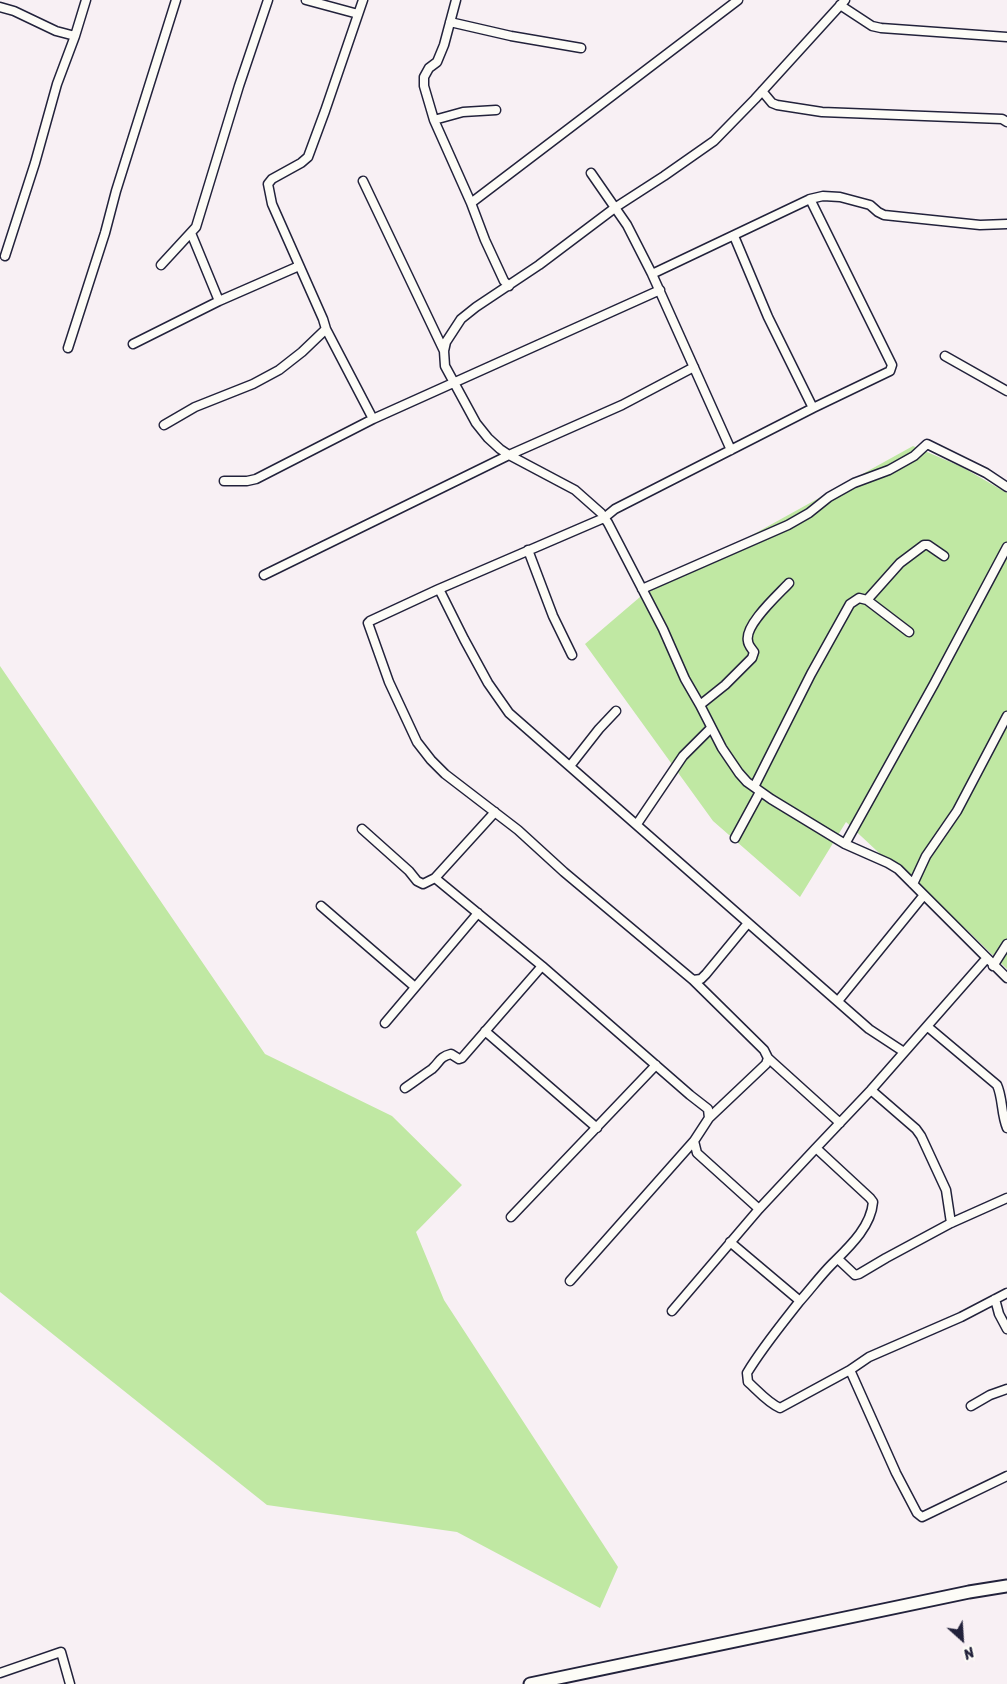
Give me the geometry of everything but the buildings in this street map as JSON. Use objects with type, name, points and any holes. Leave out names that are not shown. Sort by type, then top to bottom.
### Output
[{"type":"main road","points":[[530,1684],[969,1592],[1007,1586]]},
{"type":"street","points":[[5,256],[35,163],[57,84],[86,0]]},
{"type":"street","points":[[68,348],[176,0]]},
{"type":"street","points":[[161,265],[196,227],[200,218],[239,86],[268,0]]},
{"type":"street","points":[[306,0],[358,14]]},
{"type":"street","points":[[363,0],[308,157],[302,163],[269,181],[269,193],[326,329],[373,419]]},
{"type":"street","points":[[456,0],[439,58],[424,76],[424,86],[434,120],[472,203],[485,240],[504,281],[509,286]]},
{"type":"street","points":[[472,203],[738,0]]},
{"type":"street","points":[[1007,37],[872,26],[842,3],[714,141],[616,207],[509,286],[476,307],[461,319],[449,335],[444,351],[445,366],[476,423],[488,438],[509,455],[575,490],[604,518],[664,629],[685,679],[711,728],[739,772],[760,792],[845,844],[898,869],[1007,978]]},
{"type":"street","points":[[0,7],[14,11],[56,32],[75,36]]},
{"type":"street","points":[[450,22],[511,36],[581,48]]},
{"type":"street","points":[[762,91],[772,103],[777,105],[822,112],[992,119],[1007,122]]},
{"type":"street","points":[[434,120],[464,112],[496,110]]},
{"type":"street","points":[[591,173],[627,225],[652,274],[731,450]]},
{"type":"street","points":[[364,181],[444,351]]},
{"type":"street","points":[[652,274],[810,199],[823,196],[840,197],[870,205],[878,212],[884,214],[980,225],[1007,224]]},
{"type":"street","points":[[810,199],[892,365],[890,371],[813,408],[614,510],[604,518],[439,589],[370,621],[368,627],[389,682],[418,742],[431,760],[445,774],[518,830],[570,878],[693,980],[764,1050],[768,1058],[840,1123]]},
{"type":"street","points":[[191,233],[219,301]]},
{"type":"street","points":[[734,236],[768,317],[813,408]]},
{"type":"street","points":[[133,344],[219,301],[299,266]]},
{"type":"street","points":[[224,481],[256,479],[373,419],[660,290]]},
{"type":"street","points":[[164,425],[195,407],[252,384],[279,370],[302,352],[326,329]]},
{"type":"street","points":[[945,356],[1005,390],[1007,380]]},
{"type":"street","points":[[264,575],[509,455],[622,405],[694,367]]},
{"type":"street","points":[[642,589],[788,525],[809,513],[829,497],[854,483],[889,470],[914,456],[927,444],[986,473],[1007,487]]},
{"type":"street","points":[[867,600],[900,563],[924,545],[928,545],[944,556]]},
{"type":"street","points":[[845,844],[1007,547]]},
{"type":"street","points":[[528,550],[553,616],[572,655]]},
{"type":"street","points":[[700,705],[725,685],[752,658],[754,652],[747,641],[749,632],[761,612],[789,583]]},
{"type":"street","points":[[439,589],[488,683],[510,713],[869,1028],[904,1052]]},
{"type":"street","points":[[754,787],[811,674],[850,604],[859,598],[867,600],[909,632]]},
{"type":"street","points":[[570,766],[616,710]]},
{"type":"street","points":[[913,884],[926,856],[957,811],[1007,716]]},
{"type":"street","points":[[637,824],[683,756],[711,728]]},
{"type":"street","points":[[735,838],[760,792]]},
{"type":"street","points":[[362,829],[409,871],[417,881],[423,884],[436,878],[495,812]]},
{"type":"street","points":[[436,878],[542,966],[708,1109],[710,1118]]},
{"type":"street","points":[[838,1000],[924,895]]},
{"type":"street","points":[[321,906],[415,987]]},
{"type":"street","points":[[385,1023],[478,913]]},
{"type":"street","points":[[693,980],[701,979],[706,974],[748,923]]},
{"type":"street","points":[[993,966],[1007,944]]},
{"type":"street","points":[[672,1311],[759,1209],[871,1090],[986,959]]},
{"type":"street","points":[[404,1088],[435,1066],[446,1055],[451,1054],[459,1059],[462,1058],[542,966]]},
{"type":"street","points":[[928,1027],[997,1085],[1003,1118],[1007,1128]]},
{"type":"street","points":[[485,1031],[597,1128]]},
{"type":"street","points":[[570,1281],[694,1142],[710,1118],[766,1064],[768,1058]]},
{"type":"street","points":[[511,1217],[656,1065]]},
{"type":"street","points":[[871,1090],[916,1129],[921,1136],[946,1190],[952,1223]]},
{"type":"street","points":[[694,1142],[697,1153],[759,1209]]},
{"type":"street","points":[[816,1148],[873,1202],[866,1225],[848,1249],[800,1301],[747,1373],[748,1382],[770,1404],[780,1408],[850,1370],[868,1357],[923,1335],[1007,1293]]},
{"type":"street","points":[[838,1259],[855,1275],[859,1274],[952,1223],[1007,1198]]},
{"type":"street","points":[[730,1242],[800,1301]]},
{"type":"street","points":[[996,1299],[999,1314],[1007,1330]]},
{"type":"street","points":[[850,1370],[896,1473],[919,1515],[925,1516],[1007,1476]]},
{"type":"street","points":[[971,1406],[990,1395],[1007,1389]]},
{"type":"street","points":[[0,1673],[61,1652],[70,1684]]},
{"type":"green space","points":[[913,446],[962,467],[1007,493],[1007,969],[967,930],[924,895],[846,822],[800,897],[713,821],[585,644],[640,597]]},
{"type":"green space","points":[[0,666],[265,1054],[392,1116],[462,1185],[416,1232],[444,1300],[618,1567],[600,1608],[457,1532],[267,1505],[0,1292]]}]
